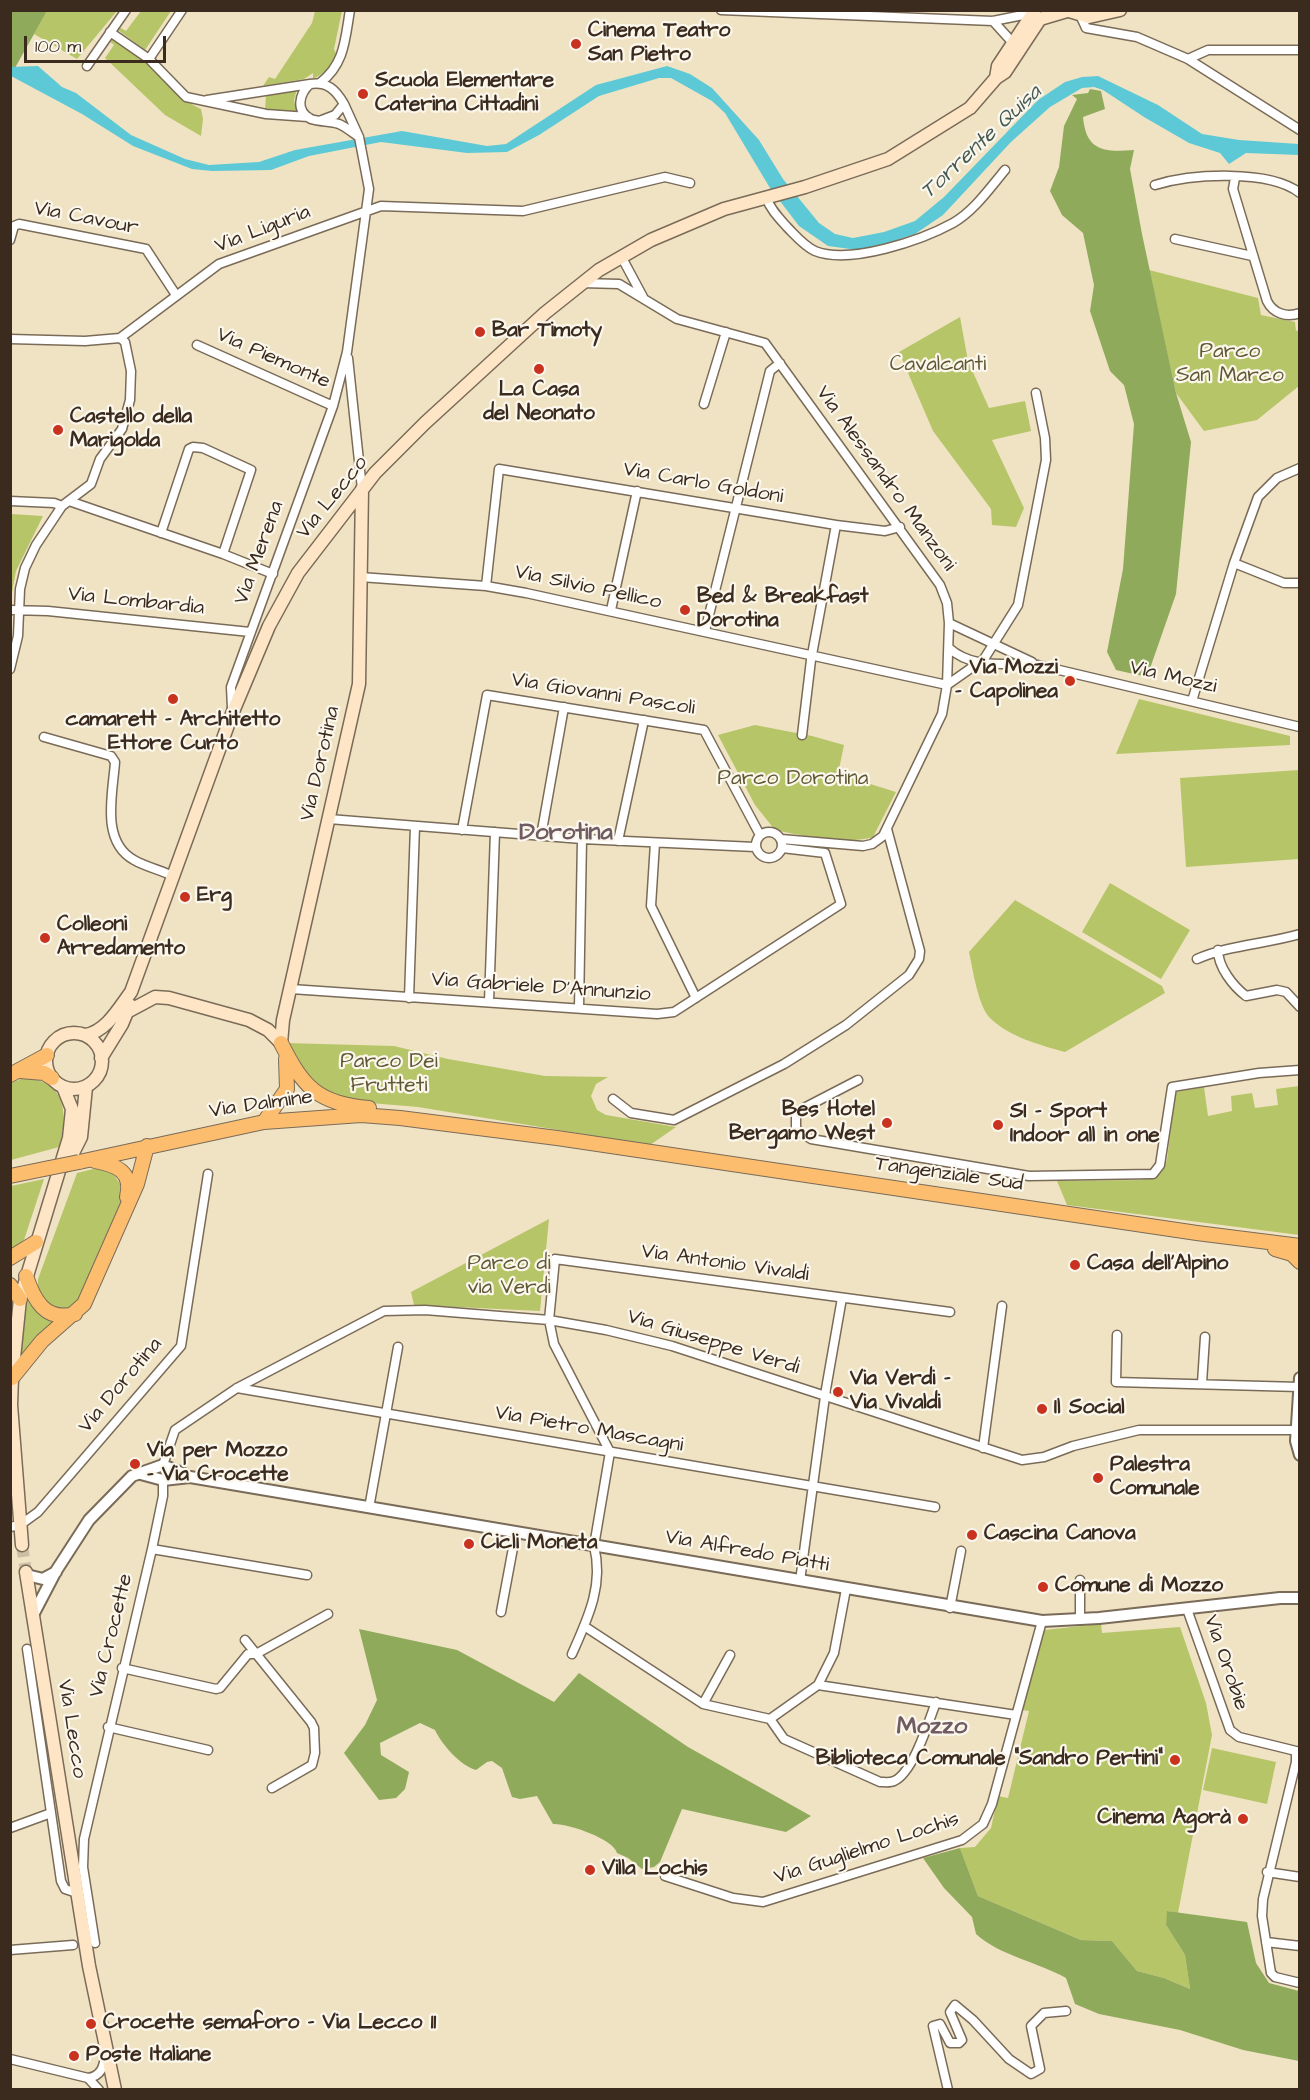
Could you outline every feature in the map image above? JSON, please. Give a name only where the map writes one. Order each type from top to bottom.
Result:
[{"type":"highway","points":[[264,1122],[287,1089],[288,1065],[281,1043]]},
{"type":"highway","points":[[281,1043],[296,1071],[310,1090],[343,1105],[428,1112],[512,1127],[557,1138]]},
{"type":"highway","points":[[15,1073],[47,1055]]},
{"type":"highway","points":[[15,1073],[44,1073],[52,1078]]},
{"type":"highway","name":"Via Dalmine","points":[[10,1176],[264,1122],[361,1115],[440,1122],[557,1138]]},
{"type":"highway","name":"Tangenziale Sud","points":[[557,1138],[1197,1233],[1299,1244]]},
{"type":"highway","points":[[12,1378],[42,1341],[84,1304],[137,1184],[147,1146]]},
{"type":"highway","points":[[83,1161],[114,1164],[124,1171],[129,1189],[123,1215]]},
{"type":"highway","points":[[1197,1233],[1286,1252],[1299,1262]]},
{"type":"highway","points":[[10,1258],[36,1242]]},
{"type":"highway","points":[[26,1276],[32,1294],[41,1308],[58,1317],[75,1314]]},
{"type":"highway","points":[[10,1285],[20,1299]]},
{"type":"main road","points":[[1067,11],[1081,16],[1120,10]]},
{"type":"main road","name":"Via Lecco","points":[[101,1058],[127,1012],[131,992],[232,714],[269,626],[298,573],[362,489],[434,415],[581,283],[621,256],[686,223],[723,209],[805,187],[888,159],[924,139],[970,108],[996,78],[1005,72],[1040,19],[1067,11]]},
{"type":"main road","points":[[996,78],[998,66],[1034,12]]},
{"type":"main road","name":"Via Dorotina","points":[[281,1043],[283,1020],[359,684],[362,489]]},
{"type":"main road","name":"Via Lecco","points":[[85,1035],[92,1034],[112,1019],[131,992]]},
{"type":"main road","points":[[127,1012],[155,997],[169,998],[249,1020],[268,1030],[281,1043]]},
{"type":"main road","points":[[22,1545],[15,1526],[11,1405],[20,1299],[69,1138],[72,1109],[63,1087],[52,1078],[47,1067],[47,1055],[54,1041],[61,1036],[77,1033],[85,1035],[94,1042],[101,1058],[99,1075],[86,1087],[81,1137],[52,1196]]},
{"type":"main road","points":[[63,1087],[86,1087]]},
{"type":"main road","name":"Via Lecco","points":[[26,1573],[89,1966],[115,2090]]},
{"type":"main road","name":"Via Lecco","points":[[89,1966],[110,2031],[123,2090]]},
{"type":"street","points":[[87,66],[126,10]]},
{"type":"street","points":[[150,59],[182,10]]},
{"type":"street","points":[[320,83],[336,69],[342,57],[350,10]]},
{"type":"street","points":[[721,10],[993,21],[1034,12]]},
{"type":"street","points":[[1081,16],[1086,28],[1137,38],[1188,59],[1298,128]]},
{"type":"street","points":[[993,21],[1012,43]]},
{"type":"street","points":[[110,32],[150,59],[186,97],[267,114],[322,120],[342,125],[359,138]]},
{"type":"street","points":[[1188,59],[1194,54],[1208,50],[1299,50]]},
{"type":"street","points":[[203,101],[320,83],[338,93],[344,104],[335,115],[322,120]]},
{"type":"street","points":[[308,117],[300,101],[304,90],[310,84]]},
{"type":"street","name":"Via Merena","points":[[232,714],[231,687],[333,406],[347,352],[369,189],[359,138],[344,104]]},
{"type":"street","points":[[766,197],[776,215],[808,247],[831,255],[852,256],[917,238],[955,222],[983,196],[1005,170]]},
{"type":"street","points":[[1155,185],[1197,176],[1235,178],[1249,176],[1280,183],[1299,193]]},
{"type":"street","name":"Via Liguria","points":[[120,338],[219,264],[381,206],[523,211],[665,177],[690,183]]},
{"type":"street","points":[[1235,178],[1233,189],[1252,256],[1271,309],[1282,314],[1299,313]]},
{"type":"street","name":"Via Cavour","points":[[10,240],[14,226],[19,225],[146,249],[176,295]]},
{"type":"street","points":[[1175,238],[1252,256]]},
{"type":"street","points":[[621,256],[643,297]]},
{"type":"street","name":"Via Alessandro Manzoni","points":[[581,283],[619,284],[677,320],[765,343],[940,585],[949,623],[947,685],[942,714],[887,829],[879,840],[863,846],[782,844]]},
{"type":"street","points":[[704,404],[726,332]]},
{"type":"street","points":[[10,339],[85,341],[120,338],[125,342],[131,371],[127,414],[115,441],[100,459],[91,484],[65,504],[36,545],[25,568],[14,610],[18,636],[10,669]]},
{"type":"street","name":"Via Piemonte","points":[[197,345],[333,406]]},
{"type":"street","name":"Via Merena","points":[[347,352],[362,489]]},
{"type":"street","points":[[705,631],[770,371],[780,363]]},
{"type":"street","points":[[333,406],[339,394],[344,392],[353,404]]},
{"type":"street","points":[[947,685],[978,664],[1018,605],[1046,460],[1045,438],[1036,393]]},
{"type":"street","points":[[161,533],[189,449],[203,448],[251,470],[223,554]]},
{"type":"street","points":[[1192,701],[1234,563],[1258,497],[1277,478],[1299,468]]},
{"type":"street","name":"Via Carlo Goldoni","points":[[486,586],[499,469],[837,525],[885,531],[900,527]]},
{"type":"street","points":[[611,610],[638,491]]},
{"type":"street","points":[[10,501],[65,504],[161,533],[273,573]]},
{"type":"street","points":[[802,735],[812,655],[837,525]]},
{"type":"street","points":[[1234,563],[1284,583],[1299,583]]},
{"type":"street","name":"Via Silvio Pellico","points":[[360,577],[486,586],[611,610],[947,685]]},
{"type":"street","name":"Via Lombardia","points":[[14,610],[48,611],[250,632]]},
{"type":"street","name":"Via Mozzi","points":[[949,623],[1038,665]]},
{"type":"street","points":[[949,648],[957,656],[978,664]]},
{"type":"street","name":"Via Mozzi","points":[[978,664],[1008,662],[1038,665],[1299,727]]},
{"type":"street","name":"Via Giovanni Pascoli","points":[[462,830],[487,695],[704,729],[760,835]]},
{"type":"street","points":[[542,836],[564,707]]},
{"type":"street","points":[[618,841],[644,720]]},
{"type":"street","points":[[44,737],[111,756],[115,762],[110,827],[117,840],[134,860],[173,876]]},
{"type":"street","points":[[329,819],[582,839],[755,847]]},
{"type":"street","points":[[410,998],[415,826]]},
{"type":"street","points":[[613,1099],[631,1113],[674,1120],[784,1064],[846,1024],[909,975],[920,959],[920,951],[887,829]]},
{"type":"street","points":[[771,831],[782,844],[776,856],[770,858],[758,854],[755,847],[760,835],[771,831]]},
{"type":"street","points":[[489,1002],[495,832]]},
{"type":"street","points":[[579,1008],[582,839]]},
{"type":"street","points":[[655,843],[651,906],[696,998]]},
{"type":"street","name":"Via Gabriele D'Annunzio","points":[[291,989],[666,1014],[675,1012],[841,904],[825,853],[782,844]]},
{"type":"street","points":[[1197,959],[1218,950],[1273,942],[1299,934]]},
{"type":"street","points":[[1218,950],[1218,958],[1226,974],[1246,996],[1277,990],[1286,992],[1299,1007]]},
{"type":"street","points":[[858,1080],[802,1109],[796,1116],[796,1129],[811,1139],[1029,1176],[1153,1174],[1160,1165],[1172,1087],[1259,1072],[1299,1070]]},
{"type":"street","name":"Via Dorotina","points":[[15,1526],[38,1512],[181,1346],[208,1174]]},
{"type":"street","name":"Via Antonio Vivaldi","points":[[549,1320],[555,1259],[950,1312]]},
{"type":"street","points":[[800,1581],[825,1395],[842,1298]]},
{"type":"street","points":[[983,1448],[1002,1306]]},
{"type":"street","name":"Via Giuseppe Verdi","points":[[164,1472],[171,1435],[179,1426],[237,1388],[384,1311],[425,1310],[549,1320],[606,1330],[672,1346],[983,1448],[1029,1460],[1073,1446],[1106,1440],[1139,1430],[1296,1430]]},
{"type":"street","points":[[549,1320],[554,1344],[610,1452],[594,1546],[597,1556],[597,1592],[572,1654]]},
{"type":"street","points":[[1117,1335],[1116,1382],[1299,1383],[1296,1430],[1299,1455]]},
{"type":"street","points":[[1202,1383],[1205,1337]]},
{"type":"street","points":[[369,1508],[398,1347]]},
{"type":"street","name":"Via Pietro Mascagni","points":[[237,1388],[935,1507]]},
{"type":"street","name":"Via Alfredo Piatti","points":[[56,1572],[89,1520],[121,1486],[137,1473],[164,1472],[950,1608],[1041,1621],[1080,1620],[1280,1598],[1299,1598]]},
{"type":"street","name":"Via Crocette","points":[[95,1943],[83,1866],[84,1839],[108,1727],[152,1549],[163,1496],[164,1472]]},
{"type":"street","points":[[501,1612],[516,1532]]},
{"type":"street","points":[[152,1549],[308,1575]]},
{"type":"street","points":[[950,1608],[961,1551]]},
{"type":"street","points":[[26,1573],[43,1579],[56,1572]]},
{"type":"street","points":[[33,1615],[56,1572]]},
{"type":"street","points":[[1080,1580],[1080,1620]]},
{"type":"street","points":[[770,1719],[818,1685],[834,1653],[846,1589]]},
{"type":"street","name":"Via Orobie","points":[[1187,1609],[1230,1730],[1239,1737],[1298,1752]]},
{"type":"street","points":[[122,1668],[220,1688],[248,1654],[256,1654],[328,1614]]},
{"type":"street","name":"Via Guglielmo Lochis","points":[[664,1876],[732,1899],[763,1902],[962,1840],[974,1834],[983,1824],[992,1804],[1041,1621]]},
{"type":"street","points":[[584,1626],[704,1704],[770,1719],[784,1739],[880,1782],[894,1781],[904,1773],[920,1743],[936,1702]]},
{"type":"street","points":[[245,1640],[314,1728],[315,1753],[312,1765],[272,1788]]},
{"type":"street","name":"Via Lecco","points":[[27,1649],[62,1885],[68,1891],[77,1893]]},
{"type":"street","points":[[704,1704],[730,1655]]},
{"type":"street","points":[[818,1685],[1016,1714]]},
{"type":"street","points":[[108,1727],[208,1750]]},
{"type":"street","points":[[1298,1752],[1267,1872],[1262,1916],[1270,1972],[1275,1977],[1299,1983]]},
{"type":"street","points":[[10,1827],[51,1813]]},
{"type":"street","points":[[1267,1872],[1299,1877]]},
{"type":"street","points":[[1266,1942],[1299,1946]]},
{"type":"street","points":[[10,1950],[73,1945]]},
{"type":"street","points":[[948,2090],[933,2026],[940,2024],[950,2043],[959,2043],[962,2040],[960,2031],[950,2012],[955,2005],[974,2020],[1009,2059],[1031,2074],[1040,2069],[1031,2026],[1044,2013],[1066,2011]]},
{"type":"street","points":[[10,2059],[88,2078],[95,2077],[101,2071],[106,2051]]},
{"type":"street","points":[[88,2078],[99,2090]]},
{"type":"green space","points":[[48,10],[117,11],[77,59],[34,34]]},
{"type":"green space","points":[[11,11],[47,11],[11,75]]},
{"type":"green space","points":[[141,11],[171,11],[145,50],[118,30],[119,27],[126,31]]},
{"type":"green space","points":[[315,11],[342,11],[334,49],[338,58],[332,68],[313,79],[313,73],[304,79],[263,86],[269,77],[275,79],[312,23]]},
{"type":"green space","points":[[114,39],[144,59],[169,81],[183,100],[201,109],[203,119],[201,136],[165,115],[105,58],[114,45],[109,41]]},
{"type":"green space","points":[[297,89],[294,100],[297,113],[265,110],[266,95]]},
{"type":"green space","points":[[1090,89],[1101,91],[1105,109],[1083,117],[1088,137],[1093,143],[1106,150],[1134,150],[1130,169],[1142,234],[1176,393],[1191,442],[1176,594],[1147,677],[1116,670],[1107,652],[1123,569],[1134,424],[1124,385],[1110,371],[1090,311],[1094,285],[1083,233],[1062,215],[1050,191],[1059,167],[1064,126],[1077,99],[1072,95],[1088,93]]},
{"type":"green space","name":"Parco San Marco","points":[[1149,270],[1258,298],[1261,315],[1295,322],[1296,331],[1299,330],[1299,386],[1257,420],[1204,431],[1176,393]]},
{"type":"green space","name":"Cavalcanti","points":[[960,317],[968,361],[989,408],[1025,401],[1031,431],[992,440],[1024,508],[1016,527],[992,525],[991,509],[933,431],[899,352]]},
{"type":"green space","points":[[11,514],[43,516],[16,571],[11,598]]},
{"type":"green space","points":[[1139,699],[1290,736],[1290,745],[1116,754]]},
{"type":"green space","name":"Parco Dorotina","points":[[755,725],[844,745],[838,774],[896,792],[873,837],[837,840],[775,830],[755,805],[718,735]]},
{"type":"green space","points":[[1299,770],[1299,859],[1186,867],[1180,778]]},
{"type":"green space","points":[[1110,883],[1190,930],[1161,979],[1082,932]]},
{"type":"green space","points":[[1015,900],[1162,986],[1165,993],[1065,1052],[1026,1040],[1007,1031],[986,1013],[977,988],[969,952]]},
{"type":"green space","name":"Parco Dei Frutteti","points":[[285,1043],[394,1046],[448,1059],[545,1076],[608,1077],[596,1084],[591,1096],[597,1110],[606,1115],[676,1127],[650,1145],[418,1107],[346,1101],[325,1091],[307,1077]]},
{"type":"green space","points":[[30,1076],[30,1079],[42,1082],[58,1094],[64,1114],[62,1136],[59,1147],[11,1160],[11,1083]]},
{"type":"green space","points":[[1299,1086],[1299,1235],[1067,1205],[1057,1181],[1141,1180],[1161,1173],[1167,1160],[1177,1092],[1204,1087],[1208,1116],[1232,1111],[1231,1096],[1252,1093],[1255,1108],[1278,1105],[1276,1089]]},
{"type":"green space","points":[[97,1168],[113,1173],[120,1184],[121,1202],[79,1301],[66,1309],[54,1306],[45,1301],[39,1292],[38,1279],[77,1173]]},
{"type":"green space","points":[[44,1179],[24,1240],[11,1251],[11,1186]]},
{"type":"green space","name":"Parco di via Verdi","points":[[549,1219],[540,1311],[414,1305],[411,1292]]},
{"type":"green space","points":[[25,1286],[37,1309],[46,1316],[59,1321],[15,1369]]},
{"type":"green space","points":[[1101,1624],[1102,1633],[1180,1627],[1206,1703],[1212,1735],[1178,1913],[1168,1911],[1166,1925],[1185,1955],[1190,1989],[1164,1978],[1137,1971],[1112,1941],[1081,1940],[978,1896],[960,1848],[975,1847],[991,1828],[998,1796],[1008,1798],[1029,1711],[1022,1710],[1044,1630]]},
{"type":"green space","points":[[359,1629],[457,1650],[554,1702],[579,1673],[688,1747],[811,1816],[786,1832],[682,1809],[660,1862],[654,1867],[642,1869],[617,1853],[608,1842],[599,1837],[579,1829],[553,1824],[537,1796],[520,1799],[512,1797],[502,1768],[492,1761],[476,1770],[470,1768],[452,1754],[435,1730],[420,1723],[380,1743],[381,1755],[409,1772],[405,1789],[396,1798],[379,1800],[344,1753],[365,1725],[377,1700]]},
{"type":"green space","points":[[1212,1748],[1276,1762],[1267,1804],[1203,1790]]},
{"type":"green space","points":[[960,1848],[978,1896],[1081,1940],[1112,1941],[1137,1971],[1164,1978],[1190,1989],[1185,1955],[1166,1925],[1167,1911],[1247,1922],[1256,1963],[1269,1983],[1299,1991],[1299,2061],[1243,2050],[1180,2030],[1099,2014],[1075,2004],[1066,1978],[996,1948],[976,1934],[972,1917],[944,1888],[923,1858]]},
{"type":"water","points":[[38,66],[62,87],[76,93],[131,135],[185,159],[209,165],[259,162],[295,150],[402,131],[487,146],[506,144],[596,85],[667,66],[690,74],[712,88],[759,140],[783,179],[819,223],[835,234],[853,238],[884,232],[915,221],[944,197],[1038,100],[1065,82],[1082,77],[1098,76],[1158,105],[1202,134],[1239,140],[1299,144],[1299,155],[1246,153],[1229,164],[1220,153],[1189,143],[1103,90],[1094,87],[1082,88],[1050,107],[1011,142],[943,215],[915,234],[865,251],[828,246],[799,226],[770,188],[725,113],[712,101],[671,78],[659,78],[599,96],[539,135],[507,152],[467,153],[381,142],[309,156],[271,170],[212,171],[192,169],[133,146],[82,114],[11,76],[10,67]]},
{"type":"tunnel","points":[[22,1545],[26,1572]]},
{"type":"place","name":"Cinema Teatro San Pietro","points":[[576,44]]},
{"type":"place","name":"Scuola Elementare Caterina Cittadini","points":[[363,94]]},
{"type":"place","name":"Bar Timoty","points":[[480,332]]},
{"type":"place","name":"La Casa del Neonato","points":[[539,369]]},
{"type":"place","name":"Castello della Marigolda","points":[[58,430]]},
{"type":"place","name":"Bed & Breakfast Dorotina","points":[[685,610]]},
{"type":"place","name":"Via Mozzi - Capolinea","points":[[1070,681]]},
{"type":"place","name":"camarett - Architetto Ettore Curto","points":[[173,699]]},
{"type":"place","name":"Erg","points":[[185,897]]},
{"type":"place","name":"Colleoni Arredamento","points":[[45,938]]},
{"type":"place","name":"Bes Hotel Bergamo West","points":[[887,1123]]},
{"type":"place","name":"SI - Sport Indoor all in one","points":[[998,1125]]},
{"type":"place","name":"Casa dell'Alpino","points":[[1075,1265]]},
{"type":"place","name":"Via Verdi - Via Vivaldi","points":[[838,1392]]},
{"type":"place","name":"Il Social","points":[[1042,1409]]},
{"type":"place","name":"Via per Mozzo - Via Crocette","points":[[135,1464]]},
{"type":"place","name":"Palestra Comunale","points":[[1098,1478]]},
{"type":"place","name":"Cascina Canova","points":[[972,1535]]},
{"type":"place","name":"Cicli Moneta","points":[[469,1544]]},
{"type":"place","name":"Comune di Mozzo","points":[[1043,1587]]},
{"type":"place","name":"Biblioteca Comunale \"Sandro Pertini\"","points":[[1175,1760]]},
{"type":"place","name":"Cinema Agorà","points":[[1243,1819]]},
{"type":"place","name":"Villa Lochis","points":[[590,1870]]},
{"type":"place","name":"Crocette semaforo - Via Lecco 11","points":[[91,2024]]},
{"type":"place","name":"Poste Italiane","points":[[74,2056]]},
{"type":"district","name":"Dorotina","points":[[566,834]]},
{"type":"district","name":"Mozzo","points":[[932,1728]]},
{"type":"water label","name":"Torrente Quisa","points":[[982,143]]}]
